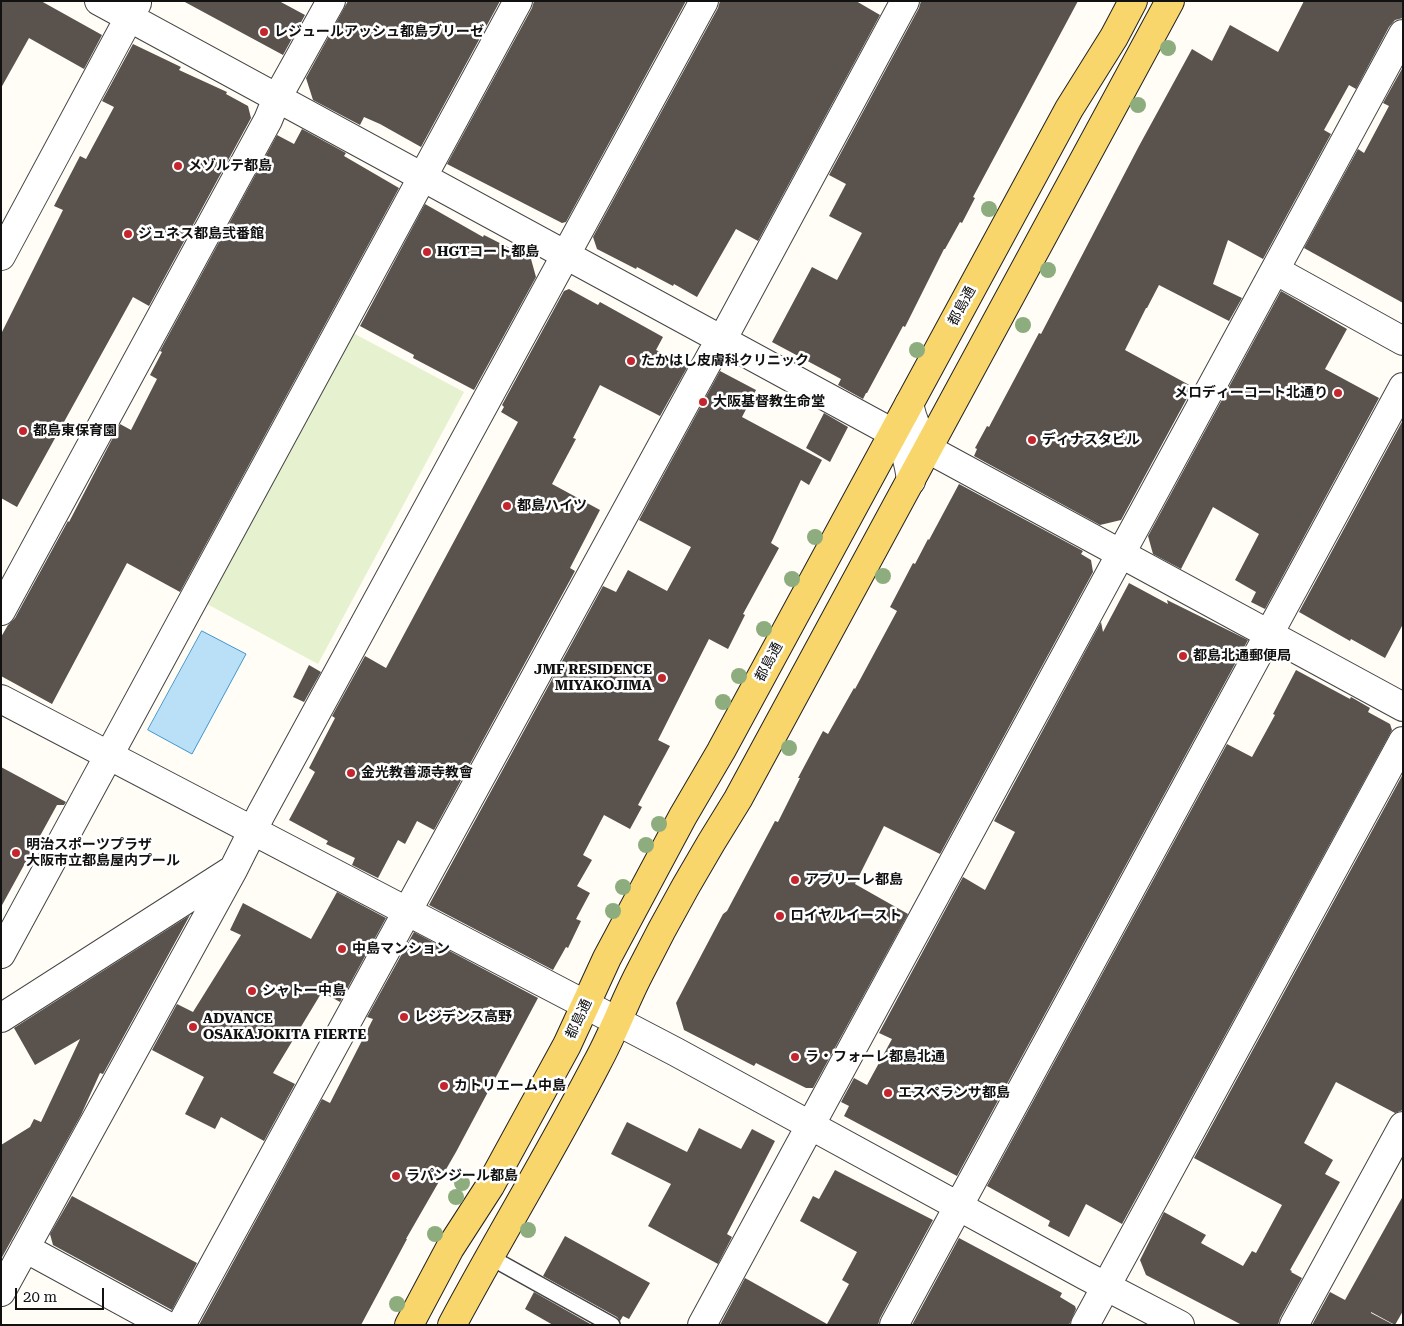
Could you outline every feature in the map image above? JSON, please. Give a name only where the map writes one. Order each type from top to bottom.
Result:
[{"type":"main road","name":"都島通","points":[[409,1325],[450,1248],[490,1186],[567,1045],[607,958],[683,816],[721,751],[1069,109],[1134,1]]},
{"type":"main road","points":[[452,1325],[598,1062],[638,975],[699,862],[743,791],[1170,1]]},
{"type":"street","points":[[99,1],[134,10],[277,98],[894,433],[906,453],[910,466],[911,481]]},
{"type":"street","points":[[1,611],[268,120],[277,98],[330,1]]},
{"type":"street","points":[[1,954],[518,1]]},
{"type":"street","points":[[1,1292],[233,870],[704,1]]},
{"type":"street","points":[[181,1325],[712,354],[722,340],[905,1]]},
{"type":"street","points":[[1,256],[134,10]]},
{"type":"street","points":[[702,1325],[1403,34]]},
{"type":"street","points":[[1275,270],[1403,340]]},
{"type":"street","points":[[894,1325],[1403,387]]},
{"type":"street","points":[[909,404],[916,429],[928,449],[1403,707]]},
{"type":"street","points":[[1,699],[617,1021],[1106,1287],[1180,1325]]},
{"type":"street","points":[[1085,1325],[1403,741]]},
{"type":"street","points":[[1,1018],[233,870]]},
{"type":"street","points":[[1294,1325],[1399,1142]]},
{"type":"street","points":[[25,1248],[166,1325]]},
{"type":"lane","points":[[490,1257],[612,1325]]},
{"type":"green space","points":[[353,333],[464,392],[318,664],[207,604]]},
{"type":"water","points":[[202,631],[246,654],[192,754],[148,730]]},
{"type":"building","points":[[1,1],[41,1],[102,35],[84,69],[29,38],[1,88]]},
{"type":"building","name":"レジュールアッシュ都島ブリーゼ","points":[[183,1],[279,1],[305,15],[283,55]]},
{"type":"building","points":[[348,1],[500,1],[421,147],[364,117],[360,125],[313,100],[306,78]]},
{"type":"building","points":[[534,1],[686,1],[566,222],[562,223],[447,164],[532,8]]},
{"type":"building","points":[[720,1],[856,1],[880,15],[758,241],[736,229],[697,297],[674,284],[673,286],[597,249],[593,237],[718,8]]},
{"type":"building","points":[[921,1],[1078,1],[973,197],[975,198],[962,223],[960,222],[944,249],[905,327],[903,326],[863,399],[838,385],[841,379],[772,342],[812,267],[837,280],[862,233],[829,216],[846,184],[829,175],[919,8]]},
{"type":"building","points":[[1304,1],[1403,1],[1403,18],[1395,20],[1389,27],[1356,89],[1349,85],[1324,130],[1331,134],[1263,259],[1228,240],[1213,284],[1242,298],[1229,321],[1159,285],[1125,350],[1193,387],[1121,520],[1100,525],[974,456],[977,449],[975,448],[987,426],[989,427],[1039,333],[1041,334],[1192,49],[1212,61],[1230,25],[1278,52]]},
{"type":"building","points":[[133,44],[181,67],[179,70],[227,92],[226,94],[248,106],[251,118],[149,306],[133,297],[17,507],[1,498],[1,334],[63,210],[54,206],[80,156],[86,159],[114,107],[102,101]]},
{"type":"building","points":[[1403,67],[1403,303],[1304,248],[1358,149],[1364,153],[1389,106],[1383,103]]},
{"type":"building","points":[[302,129],[346,153],[344,156],[399,188],[180,592],[127,563],[52,704],[1,676],[1,637],[15,618],[69,522],[120,424],[131,430],[157,379],[150,375],[162,352],[160,351],[277,135],[294,144]]},
{"type":"building","points":[[425,204],[483,237],[484,235],[531,259],[536,277],[474,390],[413,358],[414,355],[360,326]]},
{"type":"building","points":[[569,289],[598,305],[600,302],[663,337],[656,350],[688,366],[660,416],[600,385],[573,438],[576,439],[552,484],[600,510],[570,568],[575,571],[434,830],[417,821],[405,844],[398,840],[378,878],[352,865],[355,858],[326,844],[328,841],[289,820],[315,772],[309,768],[335,718],[332,716],[365,656],[386,668],[518,422],[501,412],[504,407],[502,405],[564,291]]},
{"type":"building","points":[[1281,291],[1347,329],[1325,369],[1379,398],[1265,609],[1251,602],[1256,592],[1235,580],[1259,534],[1213,507],[1181,569],[1153,554],[1148,536]]},
{"type":"building","points":[[720,371],[756,390],[742,417],[822,460],[809,485],[801,480],[771,543],[779,548],[743,614],[745,615],[728,649],[709,639],[658,740],[670,746],[638,805],[642,807],[630,829],[604,815],[583,855],[592,860],[577,886],[590,893],[576,919],[581,921],[568,948],[566,947],[553,970],[429,905],[603,586],[616,592],[628,570],[667,591],[691,547],[639,520]]},
{"type":"building","points":[[824,413],[848,427],[830,462],[806,448]]},
{"type":"building","points":[[1403,420],[1403,624],[1385,658],[1351,639],[1350,641],[1299,612]]},
{"type":"building","points":[[959,484],[1083,551],[1081,554],[1091,560],[1093,572],[940,854],[884,826],[855,884],[908,914],[813,1088],[806,1088],[756,1063],[754,1066],[684,1030],[676,1003],[775,821],[778,822],[800,778],[798,778],[823,731],[828,734],[855,689],[897,611],[890,607]]},
{"type":"building","points":[[1129,583],[1168,604],[1167,600],[1248,640],[957,1176],[844,1116],[849,1106],[841,1102],[854,1078],[867,1085],[892,1039],[879,1033],[963,877],[985,890],[1015,832],[994,821],[1101,622],[1103,632]]},
{"type":"building","points":[[309,665],[321,672],[304,702],[293,697]]},
{"type":"building","points":[[1296,670],[1370,708],[1368,712],[1390,724],[1392,730],[1122,1224],[1086,1204],[1069,1237],[1048,1226],[1050,1221],[987,1186],[1227,744],[1252,757],[1275,715],[1273,714]]},
{"type":"building","name":"明治スポーツプラザ 大阪市立都島屋内プール","points":[[1,767],[66,802],[64,805],[57,805],[1,907]]},
{"type":"building","points":[[1403,774],[1403,1110],[1395,1113],[1336,1082],[1304,1143],[1333,1160],[1325,1174],[1340,1182],[1290,1270],[1302,1278],[1278,1325],[1242,1325],[1146,1275],[1140,1260],[1164,1212],[1206,1235],[1201,1243],[1243,1266],[1252,1251],[1256,1253],[1282,1205],[1194,1158]]},
{"type":"building","points":[[337,892],[386,918],[340,1002],[322,992],[273,1073],[295,1084],[264,1141],[221,1117],[215,1129],[185,1114],[204,1077],[152,1050],[177,1004],[193,1012],[241,935],[230,930],[243,903],[311,939]]},
{"type":"building","points":[[190,915],[103,1074],[100,1073],[81,1115],[1,1259],[1,1145],[30,1127],[34,1119],[41,1122],[80,1039],[35,1065],[14,1028]]},
{"type":"building","points":[[414,932],[538,998],[456,1152],[406,1239],[361,1325],[199,1325],[322,1099],[330,1103],[373,1019],[367,1017]]},
{"type":"building","points":[[627,1122],[687,1152],[699,1128],[741,1149],[752,1129],[775,1141],[727,1234],[732,1237],[718,1264],[648,1226],[671,1184],[611,1154]]},
{"type":"building","points":[[835,1170],[933,1220],[878,1325],[720,1325],[745,1278],[827,1324],[849,1284],[842,1280],[857,1252],[800,1221],[813,1196],[819,1199]]},
{"type":"building","points":[[72,1196],[197,1263],[172,1310],[53,1245],[50,1234]]},
{"type":"building","points":[[1403,1196],[1403,1311],[1395,1325],[1371,1312],[1394,1325],[1312,1325],[1330,1292],[1345,1300]]},
{"type":"building","points":[[565,1236],[650,1283],[629,1319],[623,1316],[620,1321],[617,1317],[543,1276]]},
{"type":"building","points":[[959,1238],[1062,1293],[1060,1297],[1075,1306],[1076,1309],[1069,1325],[912,1325]]},
{"type":"building","points":[[534,1292],[592,1325],[553,1325],[525,1309]]},
{"type":"place","name":"レジュールアッシュ都島ブリーゼ","points":[[264,32]]},
{"type":"place","name":"メゾルテ都島","points":[[178,166]]},
{"type":"place","name":"ジュネス都島弐番館","points":[[128,234]]},
{"type":"place","name":"HGTコート都島","points":[[427,252]]},
{"type":"place","name":"たかはし皮膚科クリニック","points":[[631,361]]},
{"type":"place","name":"メロディーコート北通り","points":[[1338,393]]},
{"type":"place","name":"大阪基督教生命堂","points":[[703,402]]},
{"type":"place","name":"都島東保育園","points":[[23,431]]},
{"type":"place","name":"ディナスタビル","points":[[1032,440]]},
{"type":"place","name":"都島ハイツ","points":[[507,506]]},
{"type":"place","name":"都島北通郵便局","points":[[1183,656]]},
{"type":"place","name":"JMF RESIDENCE MIYAKOJIMA","points":[[662,678]]},
{"type":"place","name":"金光教善源寺教會","points":[[351,773]]},
{"type":"place","name":"明治スポーツプラザ 大阪市立都島屋内プール","points":[[16,853]]},
{"type":"place","name":"アプリーレ都島","points":[[795,880]]},
{"type":"place","name":"ロイヤルイースト","points":[[780,916]]},
{"type":"place","name":"中島マンション","points":[[342,949]]},
{"type":"place","name":"シャトー中島","points":[[252,991]]},
{"type":"place","name":"レジデンス高野","points":[[404,1017]]},
{"type":"place","name":"ADVANCE OSAKAJOKITA FIERTE","points":[[193,1027]]},
{"type":"place","name":"ラ・フォーレ都島北通","points":[[795,1057]]},
{"type":"place","name":"カトリエーム中島","points":[[444,1086]]},
{"type":"place","name":"エスペランサ都島","points":[[888,1093]]},
{"type":"place","name":"ラパンジール都島","points":[[396,1176]]}]
